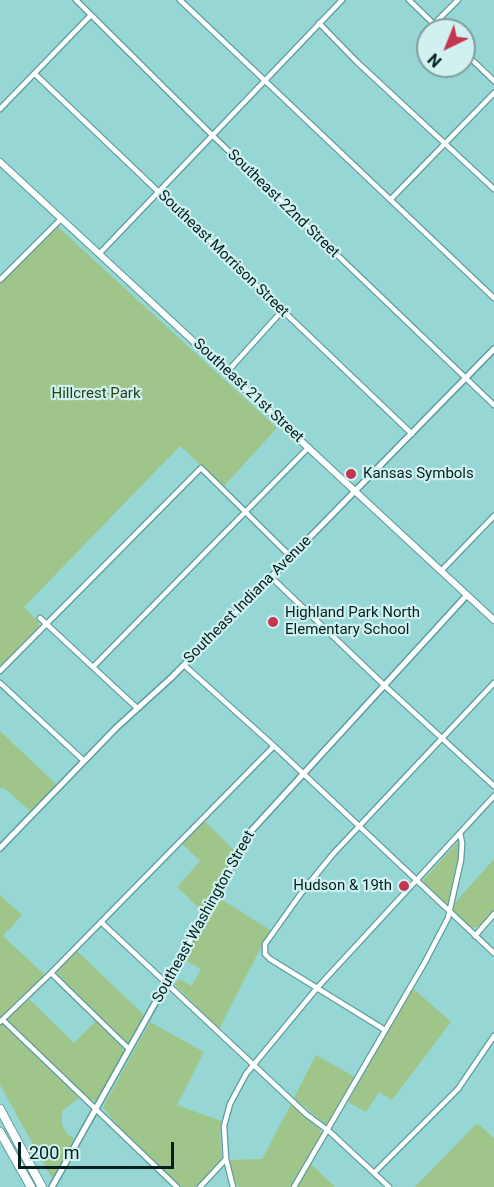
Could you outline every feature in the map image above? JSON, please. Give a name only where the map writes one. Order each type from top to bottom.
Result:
[{"type":"highway","points":[[0,1109],[37,1186]]},
{"type":"highway","points":[[0,1132],[12,1154],[24,1187]]},
{"type":"highway","points":[[12,1154],[37,1186]]},
{"type":"main road","name":"Southeast 21st Street","points":[[0,162],[494,620]]},
{"type":"street","name":"Southeast 22nd Street","points":[[76,0],[213,136],[494,405]]},
{"type":"street","points":[[180,0],[494,298]]},
{"type":"street","points":[[99,254],[342,0]]},
{"type":"street","points":[[409,0],[428,18]]},
{"type":"street","points":[[440,18],[458,0]]},
{"type":"street","points":[[0,109],[92,15]]},
{"type":"street","points":[[319,23],[357,62],[494,189]]},
{"type":"street","points":[[476,64],[494,81]]},
{"type":"street","name":"Southeast Morrison Street","points":[[35,74],[412,434]]},
{"type":"street","points":[[391,199],[494,93]]},
{"type":"street","points":[[0,280],[61,219]]},
{"type":"street","points":[[227,372],[282,311]]},
{"type":"street","name":"Southeast Indiana Avenue","points":[[0,848],[137,708],[184,665],[291,557],[494,349]]},
{"type":"street","points":[[93,667],[309,447]]},
{"type":"street","points":[[0,671],[201,468],[291,557]]},
{"type":"street","points":[[441,571],[494,516]]},
{"type":"street","points":[[271,577],[494,786]]},
{"type":"street","name":"Southeast Washington Street","points":[[52,1187],[252,830],[467,595]]},
{"type":"street","points":[[40,618],[137,708]]},
{"type":"street","points":[[184,665],[274,746],[494,953]]},
{"type":"street","points":[[0,683],[84,761]]},
{"type":"street","points":[[385,1030],[270,959],[264,951],[265,944],[327,861],[494,683]]},
{"type":"street","points":[[177,1187],[1,1021],[274,746]]},
{"type":"street","points":[[233,1187],[226,1159],[224,1137],[230,1104],[239,1083],[317,988],[494,796]]},
{"type":"street","points":[[294,1187],[425,962],[448,918],[461,860],[460,833]]},
{"type":"street","points":[[475,936],[494,915]]},
{"type":"street","points":[[101,922],[306,1114],[327,1130],[389,1187]]},
{"type":"street","points":[[51,973],[129,1049]]},
{"type":"street","points":[[374,1173],[458,1089],[494,1036]]},
{"type":"street","points":[[200,1187],[226,1159]]},
{"type":"green space","name":"Hillcrest Park","points":[[57,226],[277,428],[224,486],[180,446],[24,607],[39,622],[39,627],[0,666],[0,284]]},
{"type":"green space","points":[[0,731],[57,785],[31,812],[3,787],[0,789]]},
{"type":"green space","points":[[205,821],[236,852],[202,911],[177,887],[200,861],[182,844]]},
{"type":"green space","points":[[458,842],[461,844],[458,863],[449,902],[445,904],[423,880]]},
{"type":"green space","points":[[494,859],[494,910],[480,926],[473,928],[454,913],[453,905]]},
{"type":"green space","points":[[0,895],[22,915],[3,936],[46,976],[0,1018]]},
{"type":"green space","points":[[218,897],[270,930],[219,1029],[174,984],[180,979],[192,986],[201,969],[184,960]]},
{"type":"green space","points":[[77,951],[144,1015],[130,1042],[123,1041],[57,974],[57,970]]},
{"type":"green space","points":[[411,990],[415,990],[451,1022],[392,1100],[379,1092],[366,1112],[348,1102]]},
{"type":"green space","points":[[29,999],[74,1043],[96,1021],[123,1048],[97,1101],[90,1100],[9,1022],[10,1016]]},
{"type":"green space","points":[[0,1021],[79,1098],[62,1111],[62,1125],[67,1134],[74,1138],[53,1180],[0,1085]]},
{"type":"green space","points":[[150,1022],[204,1052],[177,1105],[221,1121],[222,1160],[196,1187],[181,1187],[123,1132],[103,1107]]},
{"type":"green space","points":[[316,1055],[355,1077],[328,1124],[325,1124],[294,1098]]},
{"type":"green space","points":[[291,1104],[320,1129],[322,1138],[291,1187],[238,1187],[232,1174],[230,1160],[262,1159]]},
{"type":"green space","points":[[477,1123],[494,1138],[494,1187],[415,1187]]},
{"type":"green space","points":[[311,1164],[335,1187],[297,1187]]},
{"type":"place","name":"Kansas Symbols","points":[[351,474]]},
{"type":"place","name":"Highland Park North Elementary School","points":[[273,622]]},
{"type":"place","name":"Hudson & 19th","points":[[404,886]]}]
